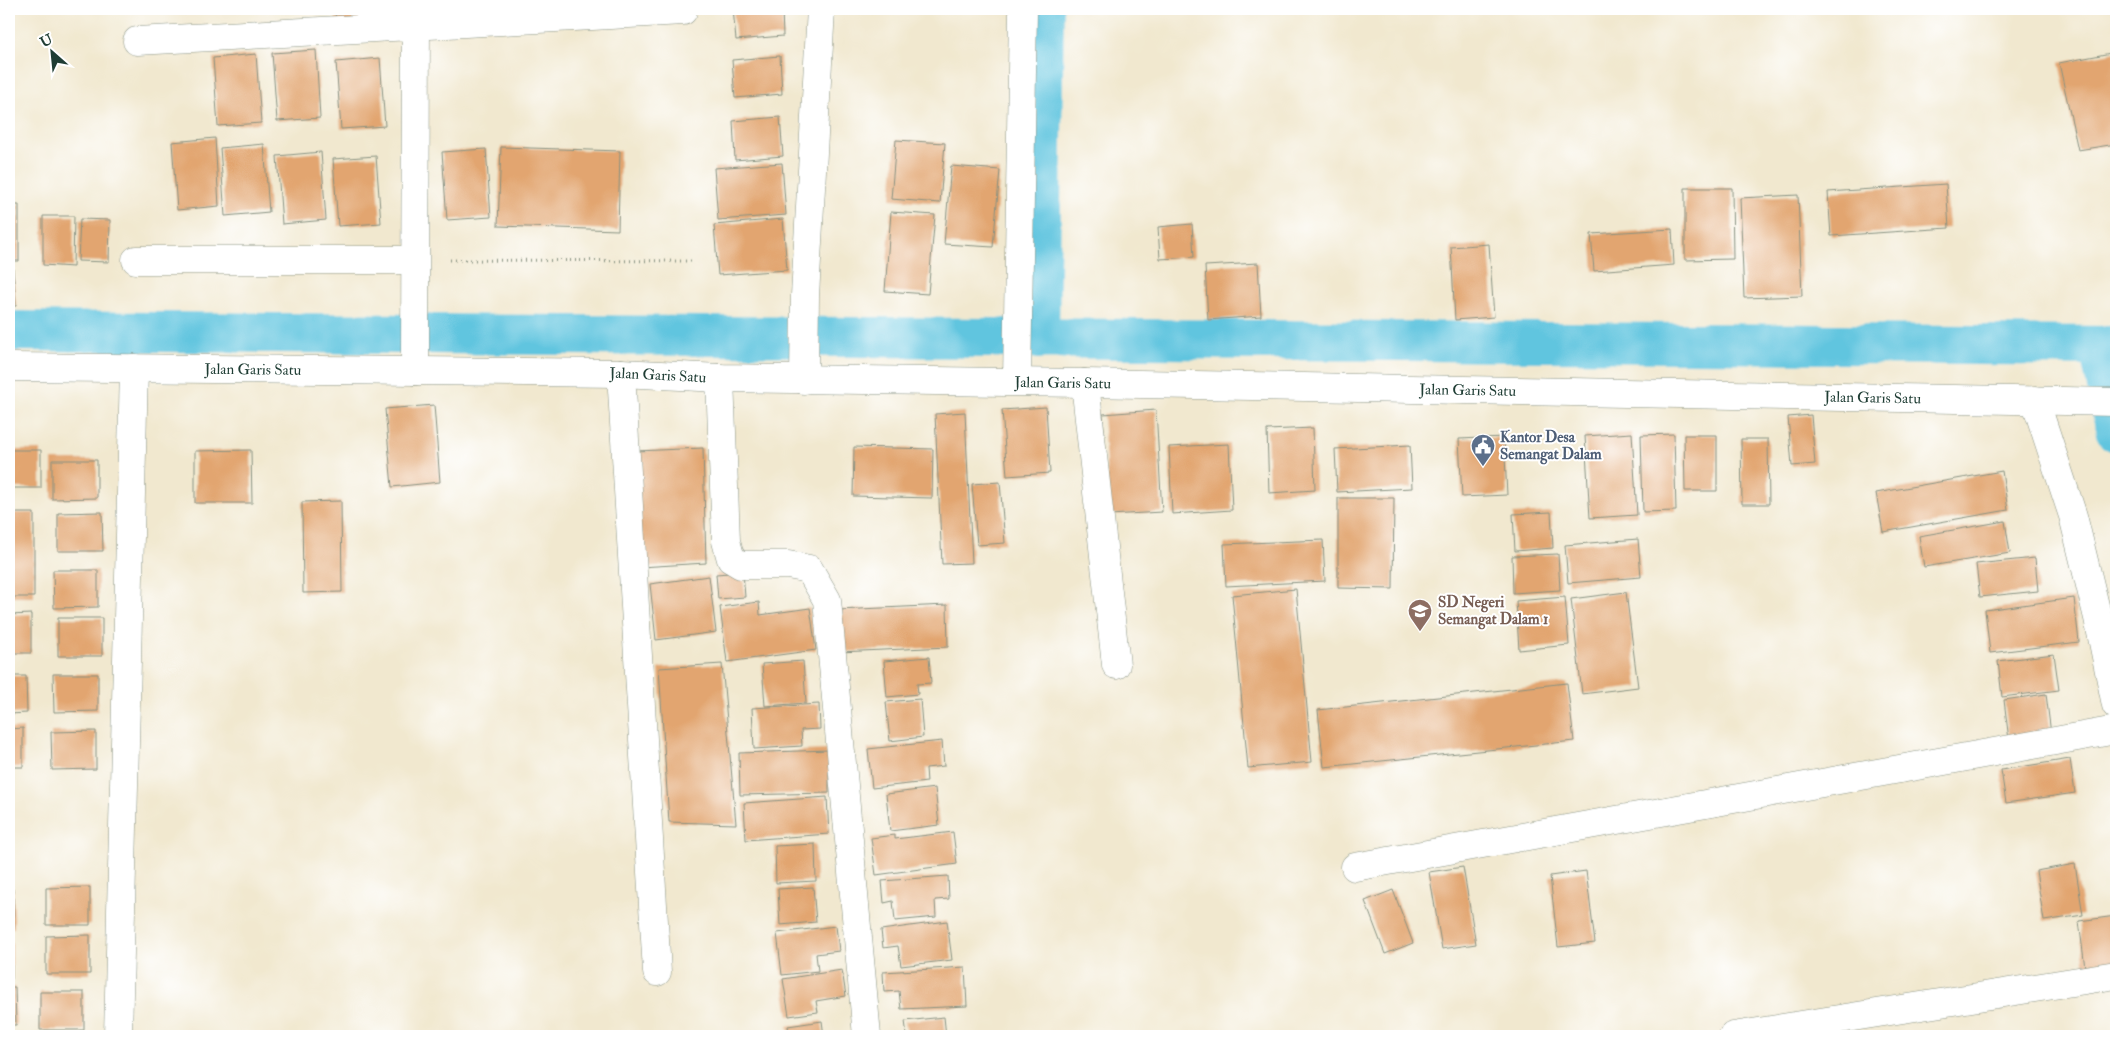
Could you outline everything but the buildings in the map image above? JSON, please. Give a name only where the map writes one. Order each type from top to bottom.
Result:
[{"type":"street","points":[[804,366],[805,296],[821,9]]},
{"type":"street","points":[[1018,371],[1023,9]]},
{"type":"street","points":[[136,41],[416,17],[683,11]]},
{"type":"street","points":[[415,360],[416,17]]},
{"type":"street","points":[[136,260],[414,260]]},
{"type":"street","name":"Jalan Garis Satu","points":[[9,367],[134,368],[415,360],[720,378],[804,366],[1018,371],[1085,382],[2116,402]]},
{"type":"street","points":[[118,1036],[134,368]]},
{"type":"street","points":[[621,373],[657,972]]},
{"type":"street","points":[[720,378],[726,541],[731,559],[741,565],[788,565],[809,569],[828,600],[867,1036]]},
{"type":"street","points":[[1085,382],[1116,665]]},
{"type":"street","points":[[2045,401],[2098,618],[2116,705]]},
{"type":"street","points":[[1354,866],[2116,730]]},
{"type":"street","points":[[1733,1036],[2116,975]]},
{"type":"path","points":[[414,260],[695,260]]},
{"type":"waterway","points":[[1039,339],[1044,9]]},
{"type":"waterway","points":[[9,331],[2116,346]]},
{"type":"waterway","points":[[2099,346],[2116,432]]},
{"type":"place","name":"Kantor Desa Semangat Dalam","points":[[1483,467]]},
{"type":"place","name":"SD Negeri Semangat Dalam 1","points":[[1420,632]]}]
